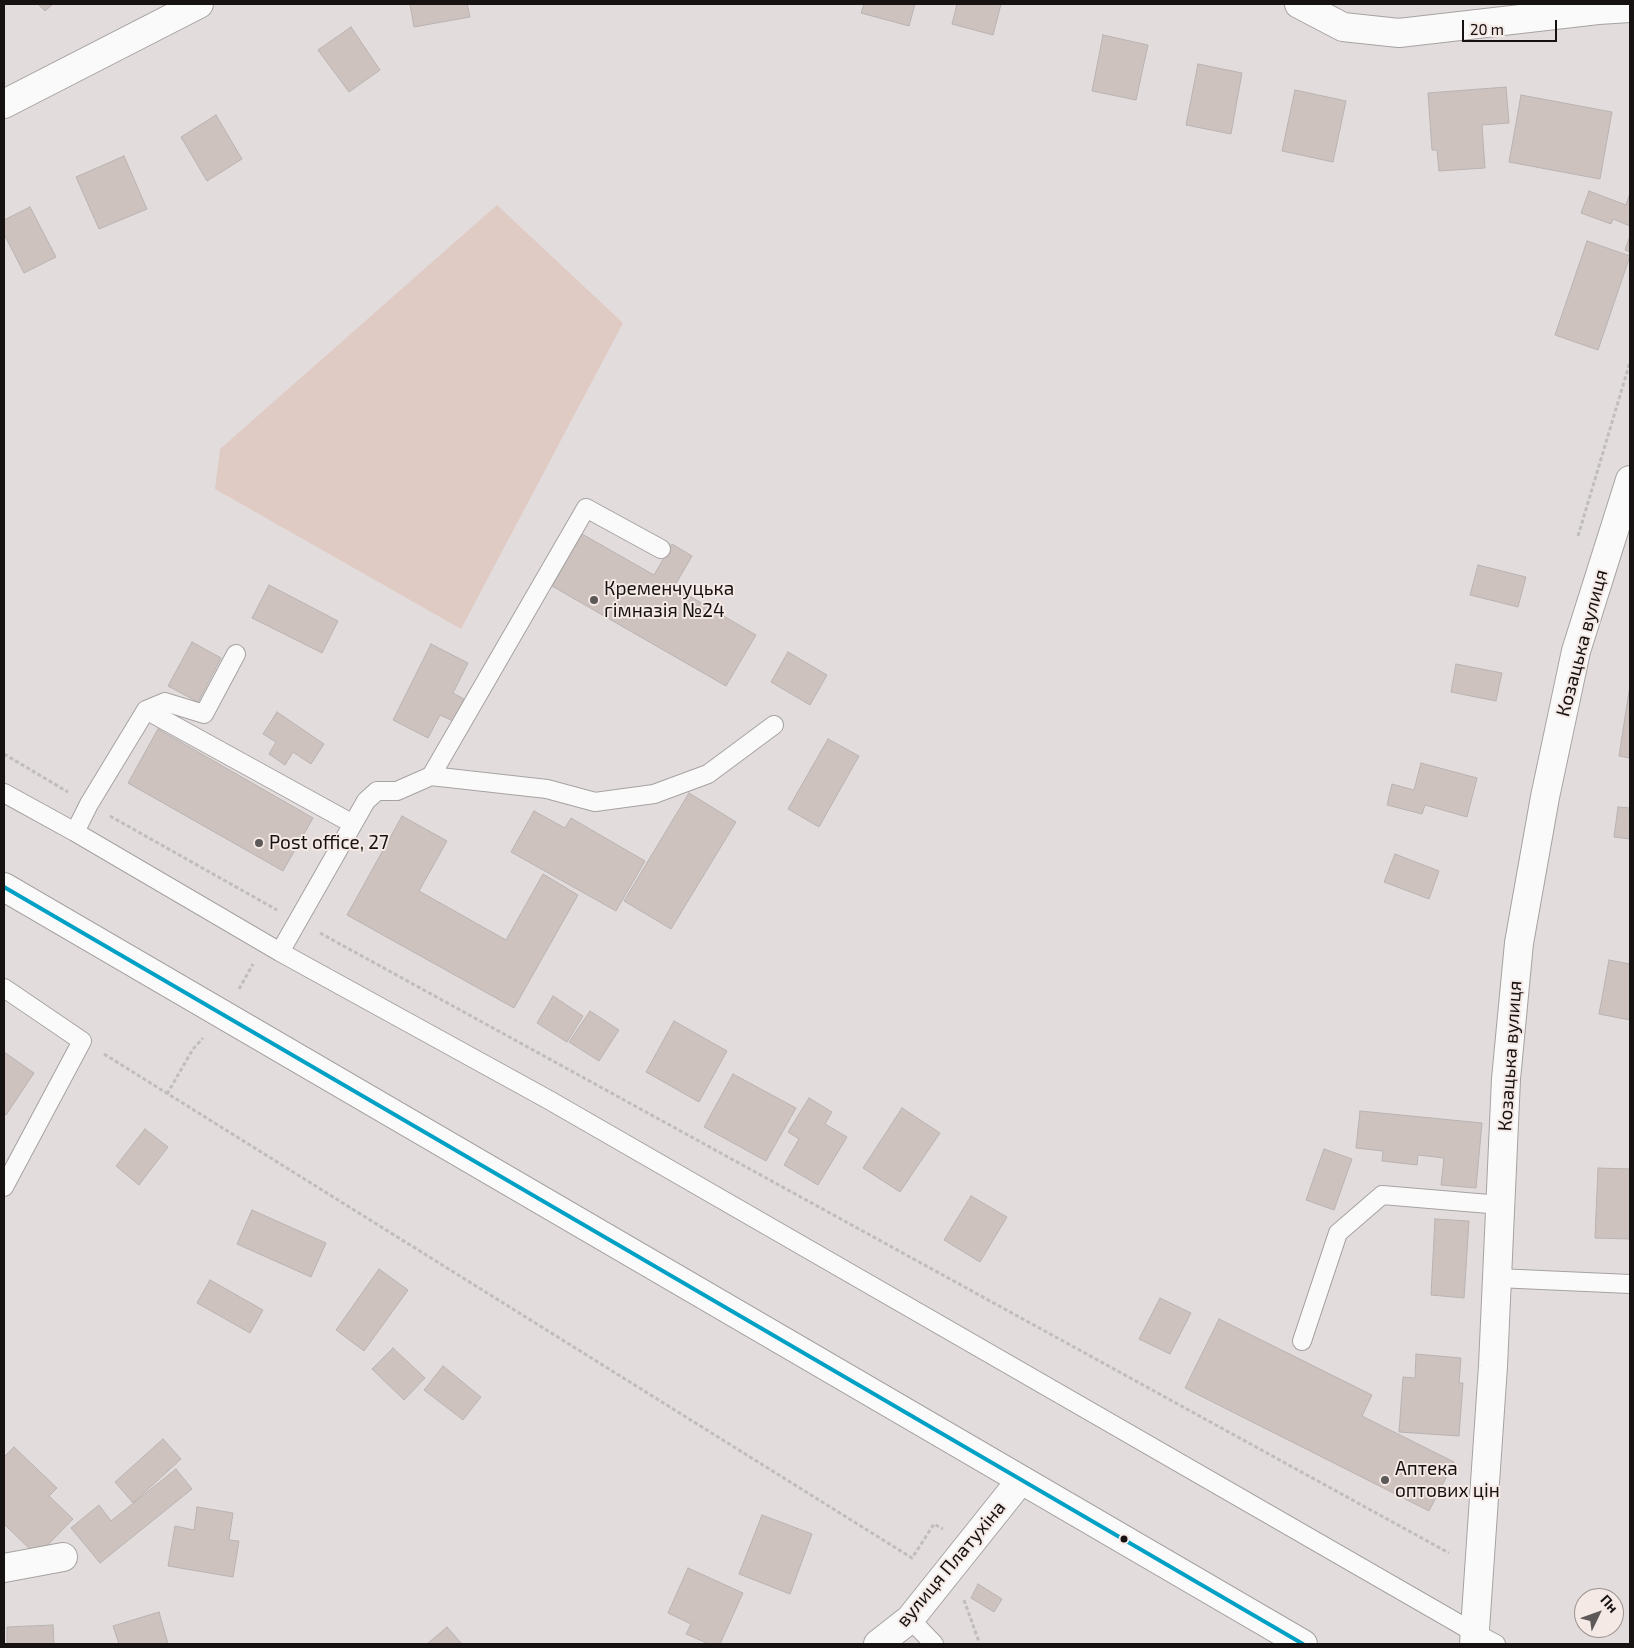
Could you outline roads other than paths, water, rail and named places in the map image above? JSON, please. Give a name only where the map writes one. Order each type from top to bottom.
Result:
[{"type":"main road","points":[[4,104],[199,4]]},
{"type":"main road","points":[[1299,4],[1343,26],[1399,34],[1589,11],[1630,8]]},
{"type":"main road","name":"Козацька вулиця","points":[[1482,1641],[1479,1570],[1493,1366],[1506,1079],[1519,943],[1543,806],[1576,651],[1630,480]]},
{"type":"main road","points":[[4,887],[1303,1644]]},
{"type":"main road","name":"вулиця Платухіна","points":[[878,1644],[910,1618],[1021,1480]]},
{"type":"main road","points":[[4,1568],[63,1558]]},
{"type":"lane","points":[[431,776],[586,508],[661,549]]},
{"type":"lane","points":[[75,832],[146,710],[165,702],[204,714],[236,654]]},
{"type":"lane","points":[[146,710],[353,824]]},
{"type":"lane","points":[[280,952],[366,801],[377,791],[397,791],[431,776],[547,789],[594,802],[654,794],[708,774],[774,725]]},
{"type":"lane","points":[[4,793],[75,832],[280,952],[549,1100],[1482,1641]]},
{"type":"lane","points":[[4,988],[82,1041],[4,1187]]},
{"type":"lane","points":[[1302,1341],[1338,1233],[1382,1196],[1501,1206]]},
{"type":"lane","points":[[1497,1278],[1630,1284]]},
{"type":"lane","points":[[910,1618],[934,1644]]},
{"type":"place","name":"Кременчуцька гімназія №24","points":[[594,600]]},
{"type":"place","name":"Post office, 27","points":[[259,843]]},
{"type":"place","name":"Аптека оптових цін","points":[[1385,1480]]}]
